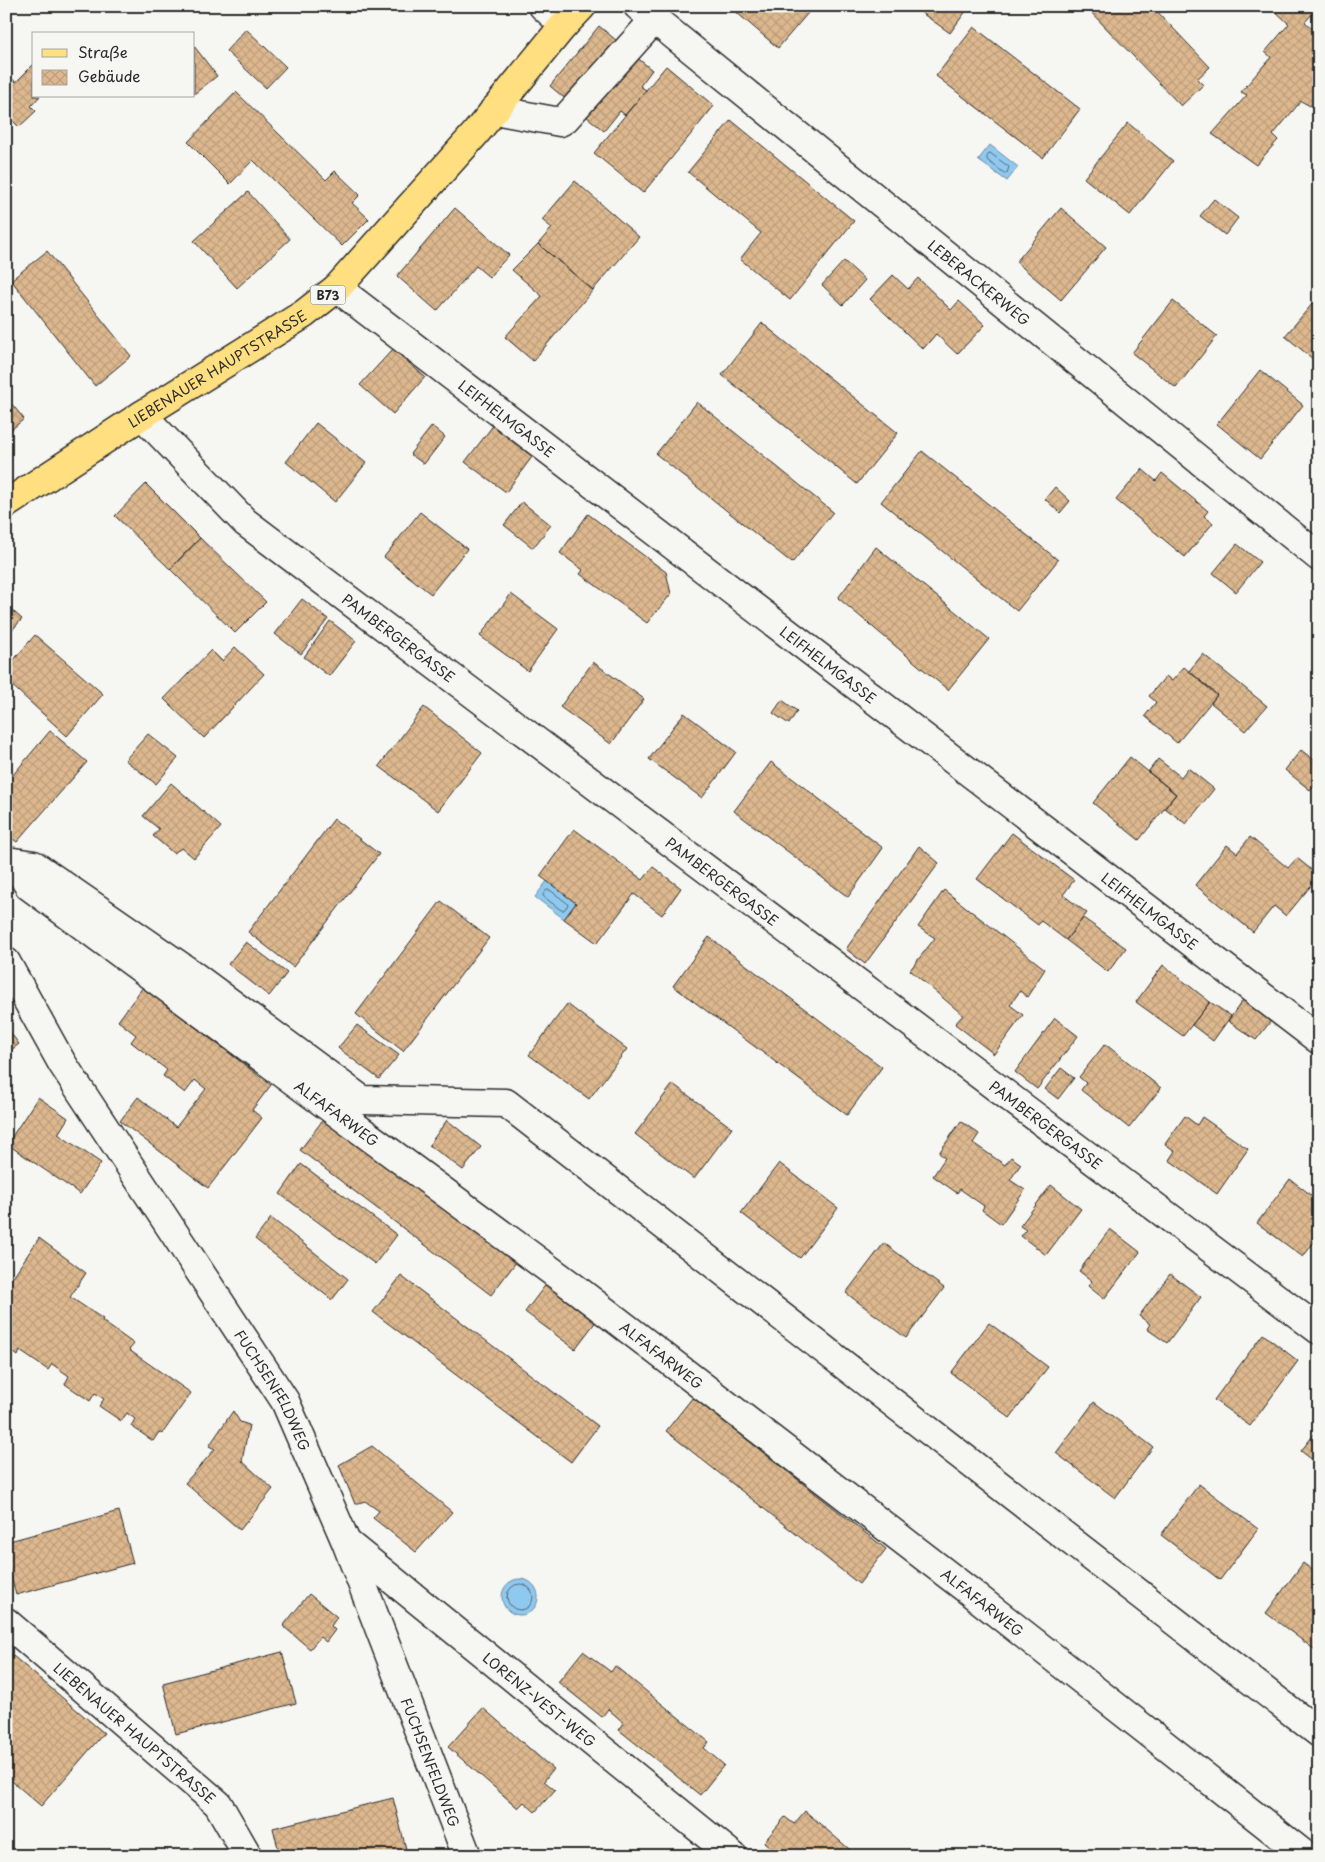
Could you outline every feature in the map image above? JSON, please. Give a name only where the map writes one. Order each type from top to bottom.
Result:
[{"type":"main road","name":"LIEBENAUER HAUPTSTRASSE","points":[[6,504],[142,415],[304,314],[337,288],[494,110],[573,16]]},
{"type":"street","name":"LIEBENAUER HAUPTSTRASSE","points":[[543,6],[573,16]]},
{"type":"street","points":[[494,110],[560,122],[565,119],[646,13]]},
{"type":"street","name":"LEBERACKERWEG","points":[[646,13],[1319,557]]},
{"type":"street","name":"LEIFHELMGASSE","points":[[337,288],[1319,1040]]},
{"type":"street","name":"PAMBERGERGASSE","points":[[142,415],[245,522],[1319,1330]]},
{"type":"street","name":"ALFAFARWEG","points":[[10,862],[34,865],[186,970],[362,1100],[506,1102],[1319,1733]]},
{"type":"street","name":"ALFAFARWEG","points":[[10,862],[29,886],[576,1289],[972,1594],[1306,1856]]},
{"type":"street","name":"FUCHSENFELDWEG","points":[[6,962],[62,1063],[285,1401],[346,1542],[467,1856]]},
{"type":"street","name":"LORENZ-VEST-WEG","points":[[346,1542],[733,1856]]},
{"type":"street","name":"LIEBENAUER HAUPTSTRASSE","points":[[6,1622],[218,1804],[248,1856]]},
{"type":"water","points":[[990,145],[1018,167],[1007,181],[978,160]]},
{"type":"water","points":[[547,881],[576,903],[564,919],[535,897]]},
{"type":"water","points":[[520,1579],[533,1584],[538,1597],[533,1610],[520,1615],[507,1610],[502,1597],[507,1584]]},
{"type":"building","points":[[729,6],[814,6],[778,48]]},
{"type":"building","points":[[919,6],[960,6],[966,11],[950,33],[916,9]]},
{"type":"building","points":[[1085,6],[1152,6],[1210,67],[1197,79],[1203,85],[1181,106]]},
{"type":"building","points":[[1270,6],[1319,6],[1305,22],[1319,34],[1319,94],[1310,106],[1301,101],[1273,135],[1278,140],[1256,165],[1212,134],[1247,95],[1241,92],[1271,57],[1265,52],[1289,24]]},
{"type":"building","points":[[599,26],[652,70],[640,86],[646,90],[625,115],[620,111],[604,131],[550,86]]},
{"type":"building","points":[[974,27],[1080,109],[1043,158],[936,76]]},
{"type":"building","points":[[246,29],[286,67],[266,88],[226,51]]},
{"type":"building","points":[[195,47],[217,76],[195,93]]},
{"type":"building","points":[[32,66],[32,98],[38,98],[31,106],[36,111],[19,127],[6,114],[6,79],[9,76],[16,82]]},
{"type":"building","points":[[666,66],[714,106],[643,193],[594,153]]},
{"type":"building","points":[[236,92],[326,180],[335,171],[360,195],[352,203],[369,219],[342,246],[253,160],[230,184],[188,142]]},
{"type":"building","points":[[731,120],[854,221],[790,300],[740,259],[761,233],[688,172]]},
{"type":"building","points":[[1128,123],[1173,161],[1130,215],[1084,178]]},
{"type":"building","points":[[575,181],[639,237],[593,290],[538,244],[552,228],[542,220]]},
{"type":"building","points":[[248,192],[290,239],[237,288],[194,241]]},
{"type":"building","points":[[1214,199],[1238,218],[1225,235],[1200,216]]},
{"type":"building","points":[[455,208],[509,255],[489,277],[476,266],[437,311],[397,276]]},
{"type":"building","points":[[1061,208],[1106,247],[1061,300],[1016,262]]},
{"type":"building","points":[[538,244],[593,290],[533,361],[505,337],[542,296],[512,270]]},
{"type":"building","points":[[47,251],[131,356],[95,386],[11,280]]},
{"type":"building","points":[[844,261],[865,280],[843,305],[822,285]]},
{"type":"building","points":[[893,275],[908,289],[918,278],[951,310],[959,301],[985,325],[957,354],[936,334],[923,349],[870,299]]},
{"type":"building","points":[[1319,296],[1319,364],[1285,336]]},
{"type":"building","points":[[1173,301],[1217,336],[1176,388],[1132,353]]},
{"type":"building","points":[[762,323],[898,433],[857,484],[722,375]]},
{"type":"building","points":[[393,349],[425,377],[393,414],[360,385]]},
{"type":"building","points":[[1260,370],[1303,405],[1260,459],[1217,424]]},
{"type":"building","points":[[6,397],[24,419],[6,434]]},
{"type":"building","points":[[697,402],[833,512],[792,563],[656,454]]},
{"type":"building","points":[[316,423],[366,463],[335,502],[286,462]]},
{"type":"building","points":[[495,423],[535,453],[506,492],[465,462]]},
{"type":"building","points":[[432,426],[445,437],[424,464],[410,454]]},
{"type":"building","points":[[922,451],[1058,560],[1017,611],[881,502]]},
{"type":"building","points":[[1142,469],[1156,481],[1162,473],[1208,511],[1204,516],[1213,523],[1185,557],[1116,500]]},
{"type":"building","points":[[146,484],[200,538],[170,569],[115,516]]},
{"type":"building","points":[[1055,487],[1070,501],[1060,513],[1045,499]]},
{"type":"building","points":[[522,502],[551,525],[533,548],[504,525]]},
{"type":"building","points":[[420,512],[467,549],[431,594],[384,557]]},
{"type":"building","points":[[588,514],[666,572],[671,594],[647,623],[580,574],[583,570],[560,553]]},
{"type":"building","points":[[200,538],[266,602],[235,633],[170,569]]},
{"type":"building","points":[[1237,544],[1260,562],[1236,592],[1213,573]]},
{"type":"building","points":[[876,547],[989,639],[948,690],[838,598]]},
{"type":"building","points":[[511,594],[558,629],[528,671],[480,636]]},
{"type":"building","points":[[302,599],[328,619],[301,654],[275,634]]},
{"type":"building","points":[[6,605],[22,619],[6,637]]},
{"type":"building","points":[[330,621],[356,641],[329,676],[304,657]]},
{"type":"building","points":[[35,635],[103,694],[67,736],[6,680],[6,669]]},
{"type":"building","points":[[235,647],[264,674],[204,738],[164,699],[211,650],[222,661]]},
{"type":"building","points":[[1203,654],[1267,706],[1245,731],[1211,703],[1217,695],[1189,671]]},
{"type":"building","points":[[593,662],[644,699],[611,744],[560,707]]},
{"type":"building","points":[[1184,667],[1217,695],[1177,743],[1145,716],[1156,702],[1149,696],[1166,676],[1172,681]]},
{"type":"building","points":[[782,700],[797,711],[789,724],[773,713]]},
{"type":"building","points":[[424,707],[482,753],[438,811],[379,766]]},
{"type":"building","points":[[684,713],[736,752],[702,798],[649,759]]},
{"type":"building","points":[[50,731],[87,762],[17,842],[6,834],[6,783]]},
{"type":"building","points":[[148,734],[178,758],[156,784],[125,760]]},
{"type":"building","points":[[1301,750],[1319,764],[1319,779],[1310,790],[1285,770]]},
{"type":"building","points":[[1130,757],[1176,794],[1139,840],[1093,803]]},
{"type":"building","points":[[1158,759],[1181,777],[1188,768],[1214,789],[1186,824],[1165,808],[1176,794],[1148,772]]},
{"type":"building","points":[[771,762],[883,848],[848,897],[734,811]]},
{"type":"building","points":[[171,783],[221,827],[194,858],[182,848],[173,853],[153,836],[159,829],[143,816]]},
{"type":"building","points":[[334,819],[379,854],[293,967],[248,932]]},
{"type":"building","points":[[574,829],[643,880],[653,867],[681,888],[662,915],[634,894],[597,943],[564,919],[576,903],[540,876]]},
{"type":"building","points":[[1012,833],[1074,880],[1063,895],[1087,913],[1066,940],[1041,921],[1038,925],[977,879]]},
{"type":"building","points":[[1250,837],[1288,868],[1297,858],[1319,876],[1286,916],[1274,906],[1253,932],[1195,885],[1227,845],[1237,853]]},
{"type":"building","points":[[919,846],[939,863],[865,964],[846,949]]},
{"type":"building","points":[[944,890],[1045,969],[1027,997],[1020,991],[1010,1005],[1023,1015],[994,1054],[955,1024],[963,1015],[910,970],[935,938],[918,927]]},
{"type":"building","points":[[441,901],[489,938],[403,1051],[356,1014]]},
{"type":"building","points":[[1083,918],[1126,948],[1108,972],[1066,940]]},
{"type":"building","points":[[709,937],[882,1067],[847,1115],[673,986]]},
{"type":"building","points":[[246,942],[287,973],[269,996],[228,964]]},
{"type":"building","points":[[1163,965],[1210,1002],[1183,1036],[1136,1002]]},
{"type":"building","points":[[143,987],[271,1085],[252,1110],[262,1118],[208,1188],[120,1121],[138,1097],[176,1127],[206,1089],[195,1080],[185,1093],[163,1076],[167,1070],[131,1042],[136,1035],[118,1021]]},
{"type":"building","points":[[1245,997],[1274,1017],[1256,1040],[1228,1021]]},
{"type":"building","points":[[1210,1002],[1231,1016],[1213,1041],[1192,1025]]},
{"type":"building","points":[[567,1004],[627,1049],[589,1099],[529,1055]]},
{"type":"building","points":[[1055,1018],[1078,1036],[1037,1089],[1015,1072]]},
{"type":"building","points":[[357,1025],[399,1055],[379,1079],[338,1048]]},
{"type":"building","points":[[6,1027],[19,1044],[6,1054]]},
{"type":"building","points":[[1105,1044],[1161,1088],[1129,1128],[1081,1090],[1086,1083],[1079,1077]]},
{"type":"building","points":[[1061,1068],[1074,1078],[1058,1099],[1045,1089]]},
{"type":"building","points":[[673,1084],[732,1128],[694,1179],[635,1134]]},
{"type":"building","points":[[38,1097],[68,1118],[58,1134],[101,1163],[80,1194],[7,1144]]},
{"type":"building","points":[[326,1116],[517,1261],[491,1295],[300,1150]]},
{"type":"building","points":[[1185,1116],[1197,1125],[1202,1117],[1248,1149],[1217,1194],[1169,1160],[1175,1151],[1165,1144]]},
{"type":"building","points":[[447,1120],[481,1147],[463,1170],[429,1145]]},
{"type":"building","points":[[961,1121],[979,1134],[973,1143],[1005,1165],[1011,1157],[1021,1164],[1010,1180],[1025,1190],[1001,1224],[982,1210],[984,1206],[960,1189],[957,1193],[933,1176],[945,1158],[939,1153]]},
{"type":"building","points":[[779,1163],[838,1208],[800,1258],[741,1213]]},
{"type":"building","points":[[301,1164],[397,1235],[375,1264],[280,1194]]},
{"type":"building","points":[[1290,1179],[1319,1201],[1319,1235],[1303,1257],[1257,1223]]},
{"type":"building","points":[[1051,1185],[1081,1209],[1046,1255],[1021,1236],[1026,1230],[1020,1226]]},
{"type":"building","points":[[271,1218],[348,1279],[332,1300],[255,1239]]},
{"type":"building","points":[[1110,1229],[1140,1252],[1104,1299],[1088,1286],[1092,1281],[1079,1271]]},
{"type":"building","points":[[39,1238],[86,1273],[70,1297],[103,1319],[102,1321],[134,1344],[129,1350],[191,1393],[162,1434],[159,1432],[153,1441],[131,1426],[135,1419],[127,1413],[121,1421],[99,1406],[104,1399],[95,1393],[90,1401],[65,1384],[69,1376],[52,1364],[48,1370],[20,1351],[18,1356],[10,1350],[6,1357],[6,1287]]},
{"type":"building","points":[[884,1243],[944,1288],[906,1338],[846,1293]]},
{"type":"building","points":[[1170,1274],[1201,1297],[1167,1343],[1147,1329],[1150,1324],[1139,1316]]},
{"type":"building","points":[[401,1276],[598,1426],[571,1462],[373,1312]]},
{"type":"building","points":[[547,1283],[597,1320],[575,1349],[525,1312]]},
{"type":"building","points":[[989,1323],[1048,1367],[1010,1418],[951,1373]]},
{"type":"building","points":[[1263,1334],[1298,1361],[1250,1426],[1214,1400]]},
{"type":"building","points":[[693,1397],[886,1549],[859,1584],[666,1431]]},
{"type":"building","points":[[1094,1402],[1153,1447],[1115,1498],[1056,1453]]},
{"type":"building","points":[[233,1411],[240,1422],[249,1425],[242,1461],[273,1489],[240,1530],[185,1483],[215,1449],[209,1446]]},
{"type":"building","points":[[1319,1428],[1319,1465],[1301,1451]]},
{"type":"building","points":[[372,1446],[452,1512],[416,1552],[373,1518],[379,1511],[365,1501],[355,1504],[339,1465]]},
{"type":"building","points":[[1199,1484],[1258,1529],[1220,1580],[1161,1535]]},
{"type":"building","points":[[119,1511],[133,1563],[16,1595],[6,1558],[6,1542]]},
{"type":"building","points":[[1303,1563],[1319,1575],[1319,1653],[1266,1613]]},
{"type":"building","points":[[309,1594],[337,1617],[331,1626],[335,1630],[326,1642],[320,1637],[310,1649],[283,1626]]},
{"type":"building","points":[[6,1650],[104,1733],[41,1806],[6,1776]]},
{"type":"building","points":[[583,1651],[611,1672],[615,1666],[709,1742],[704,1748],[724,1765],[700,1795],[619,1730],[624,1723],[608,1709],[602,1717],[558,1682]]},
{"type":"building","points":[[282,1652],[296,1703],[176,1734],[163,1683]]},
{"type":"building","points":[[483,1708],[553,1769],[544,1781],[555,1790],[535,1812],[524,1802],[518,1808],[448,1747]]},
{"type":"building","points":[[393,1798],[406,1849],[381,1856],[280,1856],[273,1828]]},
{"type":"building","points":[[805,1811],[856,1855],[765,1854],[771,1848],[764,1842],[785,1817],[794,1824]]}]
